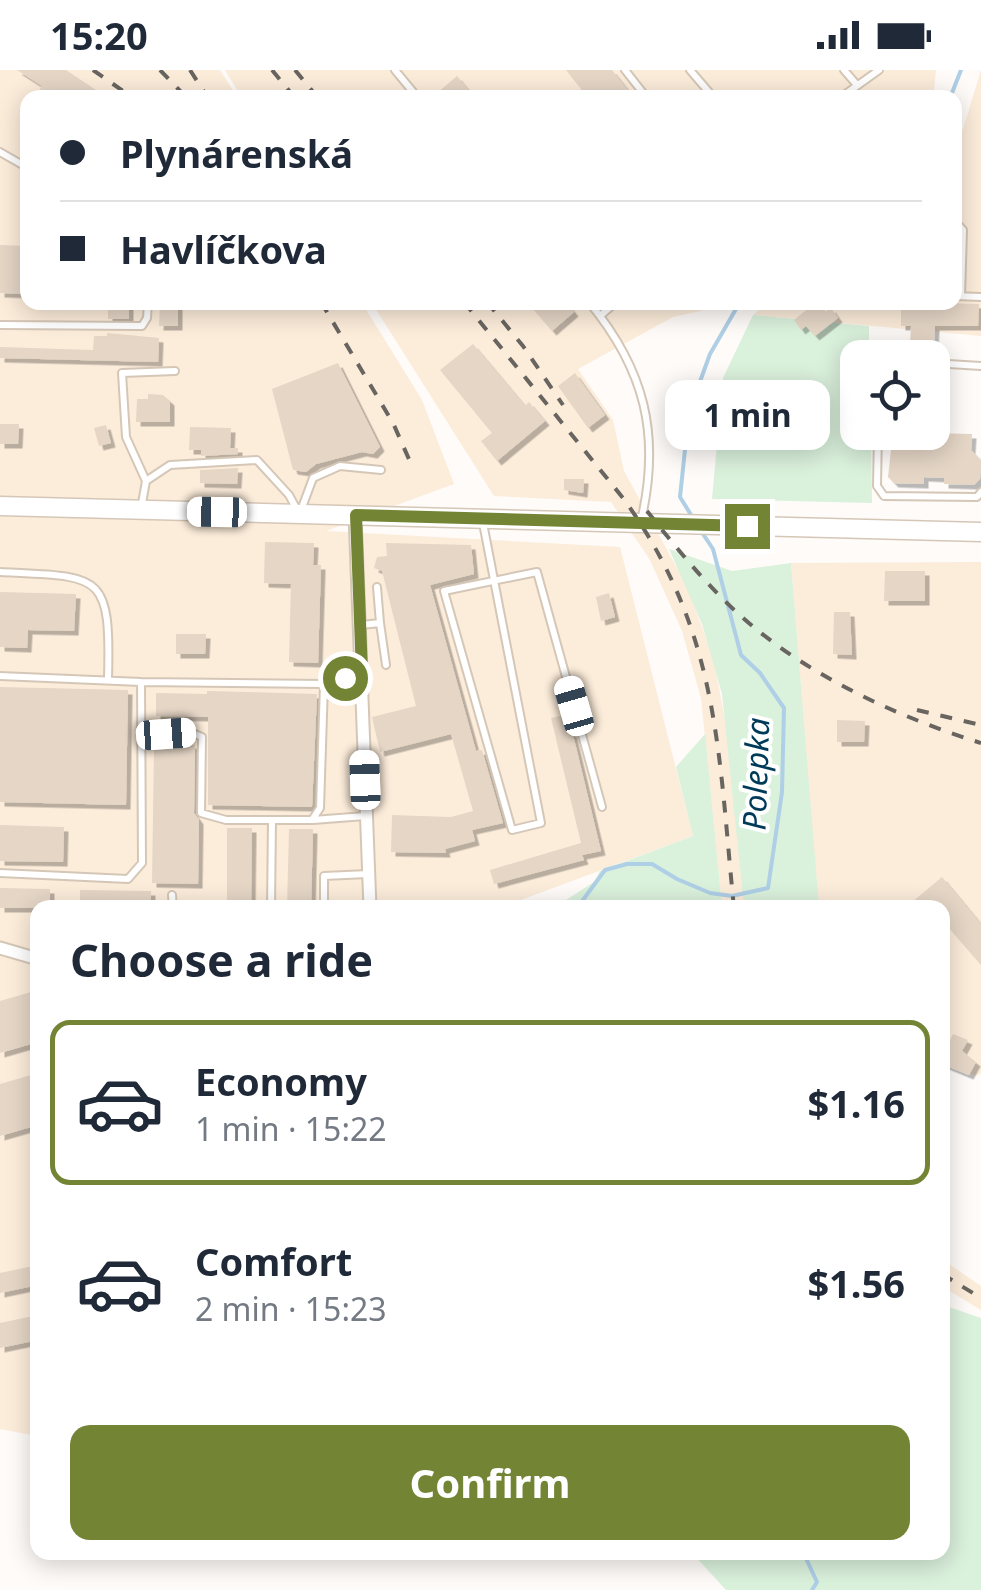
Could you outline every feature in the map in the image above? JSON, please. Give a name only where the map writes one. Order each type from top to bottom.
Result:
[{"type":"street","points":[[0,506],[981,532]]},
{"type":"street","points":[[356,515],[370,900]]},
{"type":"street","points":[[0,948],[30,956]]},
{"type":"lane","points":[[395,70],[411,90]]},
{"type":"lane","points":[[625,70],[641,90]]},
{"type":"lane","points":[[690,70],[707,90]]},
{"type":"lane","points":[[844,70],[857,85]]},
{"type":"lane","points":[[850,90],[879,70]]},
{"type":"lane","points":[[0,325],[142,326],[148,310]]},
{"type":"lane","points":[[595,310],[631,368],[650,425],[641,522]]},
{"type":"lane","points":[[600,316],[607,310]]},
{"type":"lane","points":[[950,364],[981,366]]},
{"type":"lane","points":[[141,510],[146,480],[126,438],[122,372],[176,372]]},
{"type":"lane","points":[[878,450],[877,486],[884,496],[976,496],[981,492]]},
{"type":"lane","points":[[146,480],[170,465],[257,460],[289,495],[299,514]]},
{"type":"lane","points":[[299,514],[313,478],[340,466],[381,470]]},
{"type":"lane","points":[[483,519],[494,580],[541,824],[512,830],[444,592],[494,580],[536,572],[602,807]]},
{"type":"lane","points":[[0,572],[70,575],[89,582],[108,610],[108,679]]},
{"type":"lane","points":[[376,587],[386,665]]},
{"type":"lane","points":[[360,625],[380,623]]},
{"type":"lane","points":[[0,676],[324,684],[362,674]]},
{"type":"lane","points":[[0,872],[128,879],[142,863],[141,682]]},
{"type":"lane","points":[[312,820],[320,808],[324,684]]},
{"type":"lane","points":[[142,735],[190,732],[202,738],[202,813],[226,820],[366,816]]},
{"type":"lane","points":[[271,900],[272,820]]},
{"type":"lane","points":[[324,900],[324,876],[369,874]]},
{"type":"lane","points":[[172,895],[172,900]]},
{"type":"shaded area","points":[[0,70],[220,70],[233,90],[20,90],[20,310],[366,310],[422,400],[454,484],[326,531],[620,547],[693,836],[521,900],[30,900],[30,1435],[0,1429]]},
{"type":"shaded area","points":[[225,70],[936,70],[934,90],[237,90]]},
{"type":"shaded area","points":[[981,70],[981,336],[753,315],[759,310],[962,310],[963,129]]},
{"type":"shaded area","points":[[376,310],[705,310],[673,317],[578,369],[613,420],[624,471],[688,588],[714,661],[727,731],[743,900],[721,900],[701,698],[682,631],[650,560],[611,502],[494,496]]},
{"type":"shaded area","points":[[981,562],[981,1073],[976,1076],[950,1063],[950,900],[818,900],[791,563]]},
{"type":"shaded area","points":[[950,1265],[981,1286],[981,1310],[950,1291]]},
{"type":"green space","points":[[753,315],[869,326],[869,340],[840,340],[840,450],[871,450],[872,503],[712,499],[723,378]]},
{"type":"green space","points":[[669,549],[732,571],[791,563],[818,900],[743,900],[722,694],[702,624]]},
{"type":"green space","points":[[705,734],[721,900],[566,900],[594,882],[600,871],[693,836],[676,767]]},
{"type":"green space","points":[[950,1307],[981,1318],[981,1590],[726,1590],[698,1560],[950,1560]]},
{"type":"building","points":[[17,70],[66,70],[96,90],[39,90],[42,86]]},
{"type":"building","points":[[566,70],[612,70],[628,90],[582,90]]},
{"type":"building","points":[[457,76],[468,90],[440,90]]},
{"type":"building","points":[[0,245],[20,246],[20,294],[0,293]]},
{"type":"building","points":[[962,304],[979,304],[978,326],[935,326],[934,340],[910,340],[911,326],[901,326],[901,310],[962,310]]},
{"type":"building","points":[[108,310],[129,310],[129,319],[108,319]]},
{"type":"building","points":[[160,310],[178,310],[178,326],[159,326]]},
{"type":"building","points":[[534,310],[572,310],[574,312],[552,331]]},
{"type":"building","points":[[806,310],[832,310],[838,318],[815,336],[806,326],[801,330],[794,320]]},
{"type":"building","points":[[107,333],[159,338],[158,362],[0,358],[0,347],[93,350],[94,336]]},
{"type":"building","points":[[473,344],[525,406],[529,402],[545,421],[497,461],[481,441],[492,433],[440,370]]},
{"type":"building","points":[[338,363],[380,447],[373,454],[362,452],[316,464],[306,472],[293,470],[272,389]]},
{"type":"building","points":[[575,373],[605,415],[588,428],[558,386]]},
{"type":"building","points":[[148,394],[163,395],[170,401],[170,422],[136,422],[137,399],[148,399]]},
{"type":"building","points":[[0,424],[19,424],[18,444],[0,444]]},
{"type":"building","points":[[106,425],[111,443],[99,446],[94,428]]},
{"type":"building","points":[[190,427],[231,428],[230,448],[238,448],[238,454],[201,456],[201,450],[189,450]]},
{"type":"building","points":[[950,433],[972,434],[971,450],[981,460],[980,479],[974,485],[944,484],[944,478],[924,477],[924,484],[894,483],[888,477],[891,450],[950,450]]},
{"type":"building","points":[[238,468],[237,484],[200,483],[200,470]]},
{"type":"building","points":[[564,479],[584,479],[583,493],[564,490]]},
{"type":"building","points":[[265,542],[314,543],[313,565],[321,565],[318,663],[289,662],[291,584],[264,583]]},
{"type":"building","points":[[386,543],[471,545],[474,574],[430,585],[476,751],[482,750],[503,823],[472,830],[475,841],[445,849],[446,853],[391,852],[392,815],[451,817],[473,811],[451,734],[380,752],[372,717],[416,706],[382,571],[374,568],[377,557],[387,556]]},
{"type":"building","points":[[885,571],[925,571],[925,601],[884,601]]},
{"type":"building","points":[[0,592],[76,594],[74,631],[28,630],[27,648],[0,647]]},
{"type":"building","points":[[609,593],[615,617],[601,621],[596,597]]},
{"type":"building","points":[[834,612],[850,612],[852,655],[833,654]]},
{"type":"building","points":[[176,634],[206,634],[205,654],[176,654]]},
{"type":"building","points":[[0,687],[128,690],[126,805],[0,802]]},
{"type":"building","points":[[156,693],[317,694],[312,807],[208,805],[208,717],[156,716]]},
{"type":"building","points":[[568,714],[601,851],[582,855],[584,860],[494,884],[490,870],[581,843],[551,718]]},
{"type":"building","points":[[837,720],[865,721],[864,742],[837,742]]},
{"type":"building","points":[[195,745],[198,884],[152,883],[154,746]]},
{"type":"building","points":[[0,825],[64,827],[63,862],[0,861]]},
{"type":"building","points":[[227,828],[252,828],[251,900],[227,900]]},
{"type":"building","points":[[289,829],[313,829],[311,900],[287,900]]},
{"type":"building","points":[[942,877],[981,924],[981,965],[950,929],[950,900],[915,900]]},
{"type":"building","points":[[0,888],[50,889],[50,900],[30,900],[30,908],[0,908]]},
{"type":"building","points":[[80,890],[151,891],[151,900],[80,900]]},
{"type":"building","points":[[30,992],[30,1044],[0,1053],[0,1001]]},
{"type":"building","points":[[953,1034],[968,1040],[962,1051],[976,1062],[969,1075],[950,1067]]},
{"type":"building","points":[[30,1075],[30,1127],[0,1136],[0,1084]]},
{"type":"building","points":[[30,1267],[30,1287],[0,1293],[0,1273]]},
{"type":"building","points":[[30,1317],[30,1342],[0,1348],[0,1323]]},
{"type":"waterway","name":"Polepka","points":[[953,90],[961,70]]},
{"type":"waterway","name":"Polepka","points":[[693,518],[680,497],[689,412],[710,354],[735,310]]},
{"type":"waterway","name":"Polepka","points":[[583,900],[605,870],[627,864],[652,864],[710,893],[732,896],[768,888],[782,792],[784,708],[760,673],[741,655],[713,549],[701,531]]},
{"type":"waterway","name":"Polepka","points":[[807,1560],[817,1582],[812,1590]]},
{"type":"railway","points":[[93,70],[122,90]]},
{"type":"railway","points":[[160,70],[179,90]]},
{"type":"railway","points":[[190,70],[203,90]]},
{"type":"railway","points":[[272,70],[288,90]]},
{"type":"railway","points":[[295,70],[311,90]]},
{"type":"railway","points":[[326,310],[393,423],[412,466]]},
{"type":"railway","points":[[470,310],[623,498],[655,548],[679,597],[697,645],[709,694],[733,900]]},
{"type":"railway","points":[[494,310],[563,405]]},
{"type":"railway","points":[[647,511],[722,598],[775,644],[860,695],[981,743]]},
{"type":"railway","points":[[917,710],[981,725]]},
{"type":"railway","points":[[950,1279],[981,1298]]},
{"type":"route","points":[[345,678],[362,674],[356,515],[747,526]]}]
